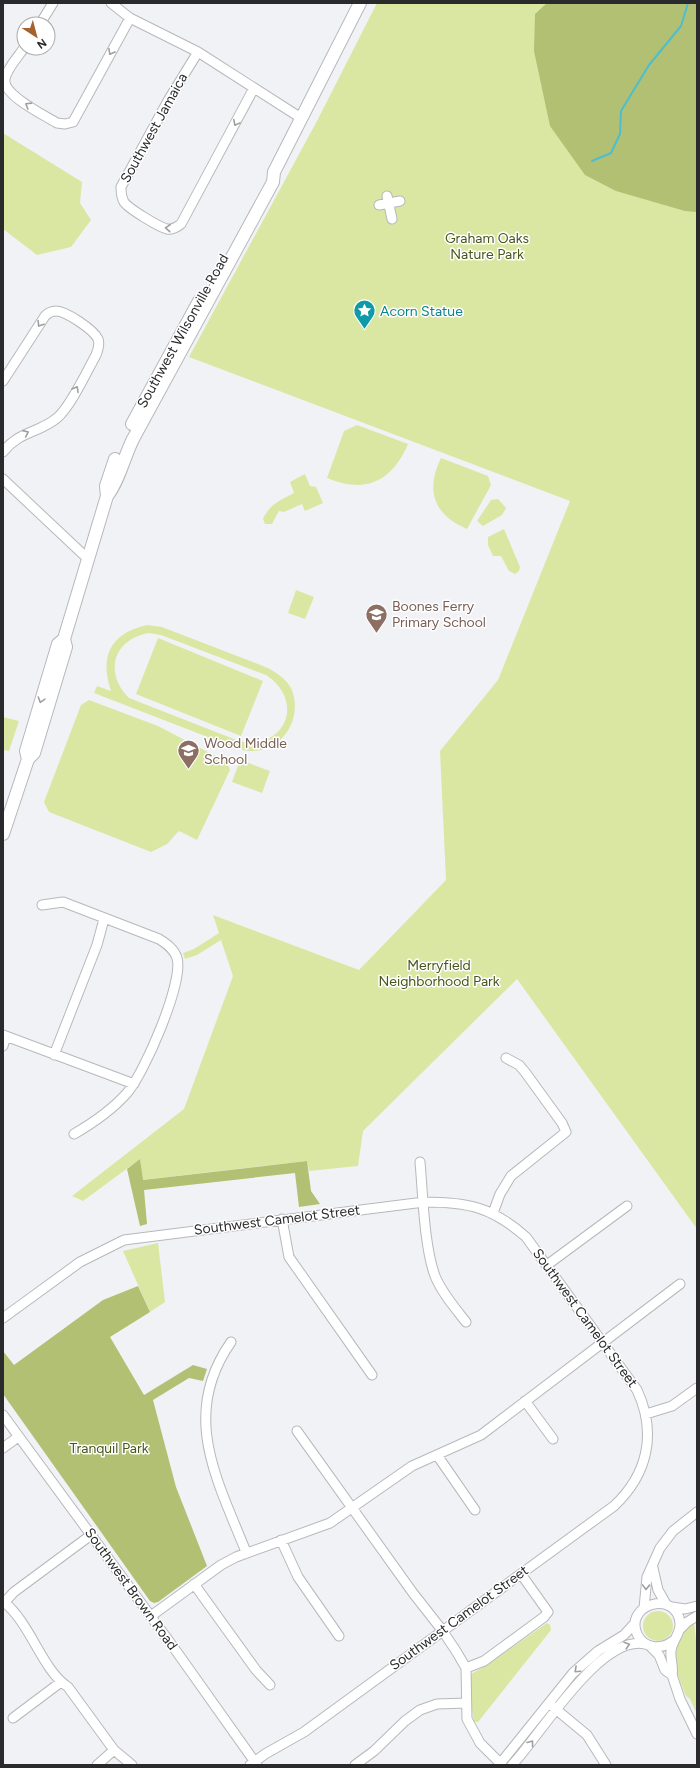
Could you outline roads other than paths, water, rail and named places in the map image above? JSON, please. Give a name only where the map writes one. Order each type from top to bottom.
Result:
[{"type":"main road","name":"Southwest Wilsonville Road","points":[[3,834],[28,760],[26,751],[58,644],[64,639],[107,496],[114,488],[123,460],[133,439],[273,182],[274,172],[360,3]]},
{"type":"street","points":[[45,16],[53,3]]},
{"type":"street","points":[[111,3],[130,18],[198,52],[301,118]]},
{"type":"street","points":[[19,56],[6,75],[4,82],[7,90],[14,97],[57,123],[65,124],[73,122],[130,18]]},
{"type":"street","name":"Southwest Jamaica","points":[[198,52],[169,99],[121,187],[121,194],[125,203],[132,209],[161,227],[168,229],[176,228],[181,224],[254,88]]},
{"type":"street","points":[[388,199],[392,219]]},
{"type":"street","points":[[379,205],[388,199],[400,201]]},
{"type":"street","points":[[3,381],[44,316],[50,312],[58,311],[65,314],[94,333],[99,340],[99,348],[96,354],[63,411],[48,424],[19,436],[3,452]]},
{"type":"street","points":[[3,479],[88,559]]},
{"type":"street","points":[[42,905],[63,902],[159,939],[172,949],[177,958],[178,972],[166,1012],[154,1044],[134,1084],[112,1108],[74,1134]]},
{"type":"street","points":[[54,1055],[97,945],[104,918]]},
{"type":"street","points":[[3,1046],[4,1036],[134,1084]]},
{"type":"street","points":[[494,1213],[500,1194],[510,1176],[566,1132],[562,1123],[525,1072],[519,1065],[506,1058]]},
{"type":"street","points":[[420,1162],[431,1260],[443,1292],[466,1322]]},
{"type":"street","name":"Southwest Camelot Street","points":[[3,1318],[80,1262],[124,1240],[424,1202],[451,1202],[494,1213],[510,1223],[526,1237],[633,1383],[646,1414],[648,1430],[646,1453],[640,1472],[632,1488],[614,1506],[521,1574],[442,1630],[304,1732],[253,1764]]},
{"type":"street","points":[[547,1265],[627,1206]]},
{"type":"street","points":[[282,1220],[289,1257],[372,1374]]},
{"type":"street","points":[[150,1616],[221,1565],[246,1552],[330,1523],[412,1466],[481,1435],[680,1284]]},
{"type":"street","points":[[232,1342],[221,1357],[210,1385],[206,1412],[206,1439],[215,1472],[246,1552]]},
{"type":"street","points":[[646,1414],[672,1406],[697,1388]]},
{"type":"street","points":[[525,1401],[553,1439]]},
{"type":"street","name":"Southwest Brown Road","points":[[3,1415],[150,1616],[253,1764]]},
{"type":"street","points":[[297,1431],[351,1508],[442,1630],[466,1668],[466,1703],[468,1719],[473,1732],[480,1743],[500,1764],[548,1703],[574,1673],[598,1651],[624,1635],[635,1623],[639,1613],[644,1608],[653,1603],[685,1609],[697,1606]]},
{"type":"street","points":[[3,1448],[18,1437]]},
{"type":"street","points":[[436,1455],[475,1510]]},
{"type":"street","points":[[644,1608],[647,1577],[653,1568],[657,1554],[665,1540],[673,1531],[697,1512]]},
{"type":"street","points":[[91,1535],[14,1592],[4,1603],[10,1607],[35,1642],[44,1659],[61,1682],[68,1688],[114,1750],[132,1765]]},
{"type":"street","points":[[281,1540],[298,1577],[338,1636]]},
{"type":"street","points":[[653,1568],[658,1590],[678,1616],[680,1629]]},
{"type":"street","points":[[466,1668],[484,1661],[544,1617],[548,1612],[521,1574]]},
{"type":"street","points":[[194,1584],[256,1670],[270,1685]]},
{"type":"street","points":[[697,1616],[687,1622],[680,1629],[673,1641],[671,1652],[673,1668],[672,1675],[683,1705],[697,1734]]},
{"type":"street","points":[[635,1623],[637,1634],[659,1655],[665,1670],[672,1675]]},
{"type":"street","points":[[512,1765],[556,1709],[585,1676],[612,1654],[628,1644],[662,1647],[673,1641]]},
{"type":"street","points":[[13,1718],[61,1682]]},
{"type":"street","points":[[355,1765],[380,1746],[405,1721],[420,1710],[437,1704],[466,1703]]},
{"type":"street","points":[[548,1703],[592,1740],[606,1765]]},
{"type":"street","points":[[97,1765],[114,1750]]},
{"type":"waterway","points":[[592,161],[611,153],[620,134],[621,111],[649,65],[681,26],[688,3]]},
{"type":"place","name":"Acorn Statue","points":[[364,330]]},
{"type":"place","name":"Boones Ferry Primary School","points":[[377,634]]},
{"type":"place","name":"Wood Middle School","points":[[188,770]]},
{"type":"park label","name":"Graham Oaks Nature Park","points":[[487,246]]},
{"type":"park label","name":"Merryfield Neighborhood Park","points":[[439,974]]},
{"type":"park label","name":"Tranquil Park","points":[[109,1448]]}]
